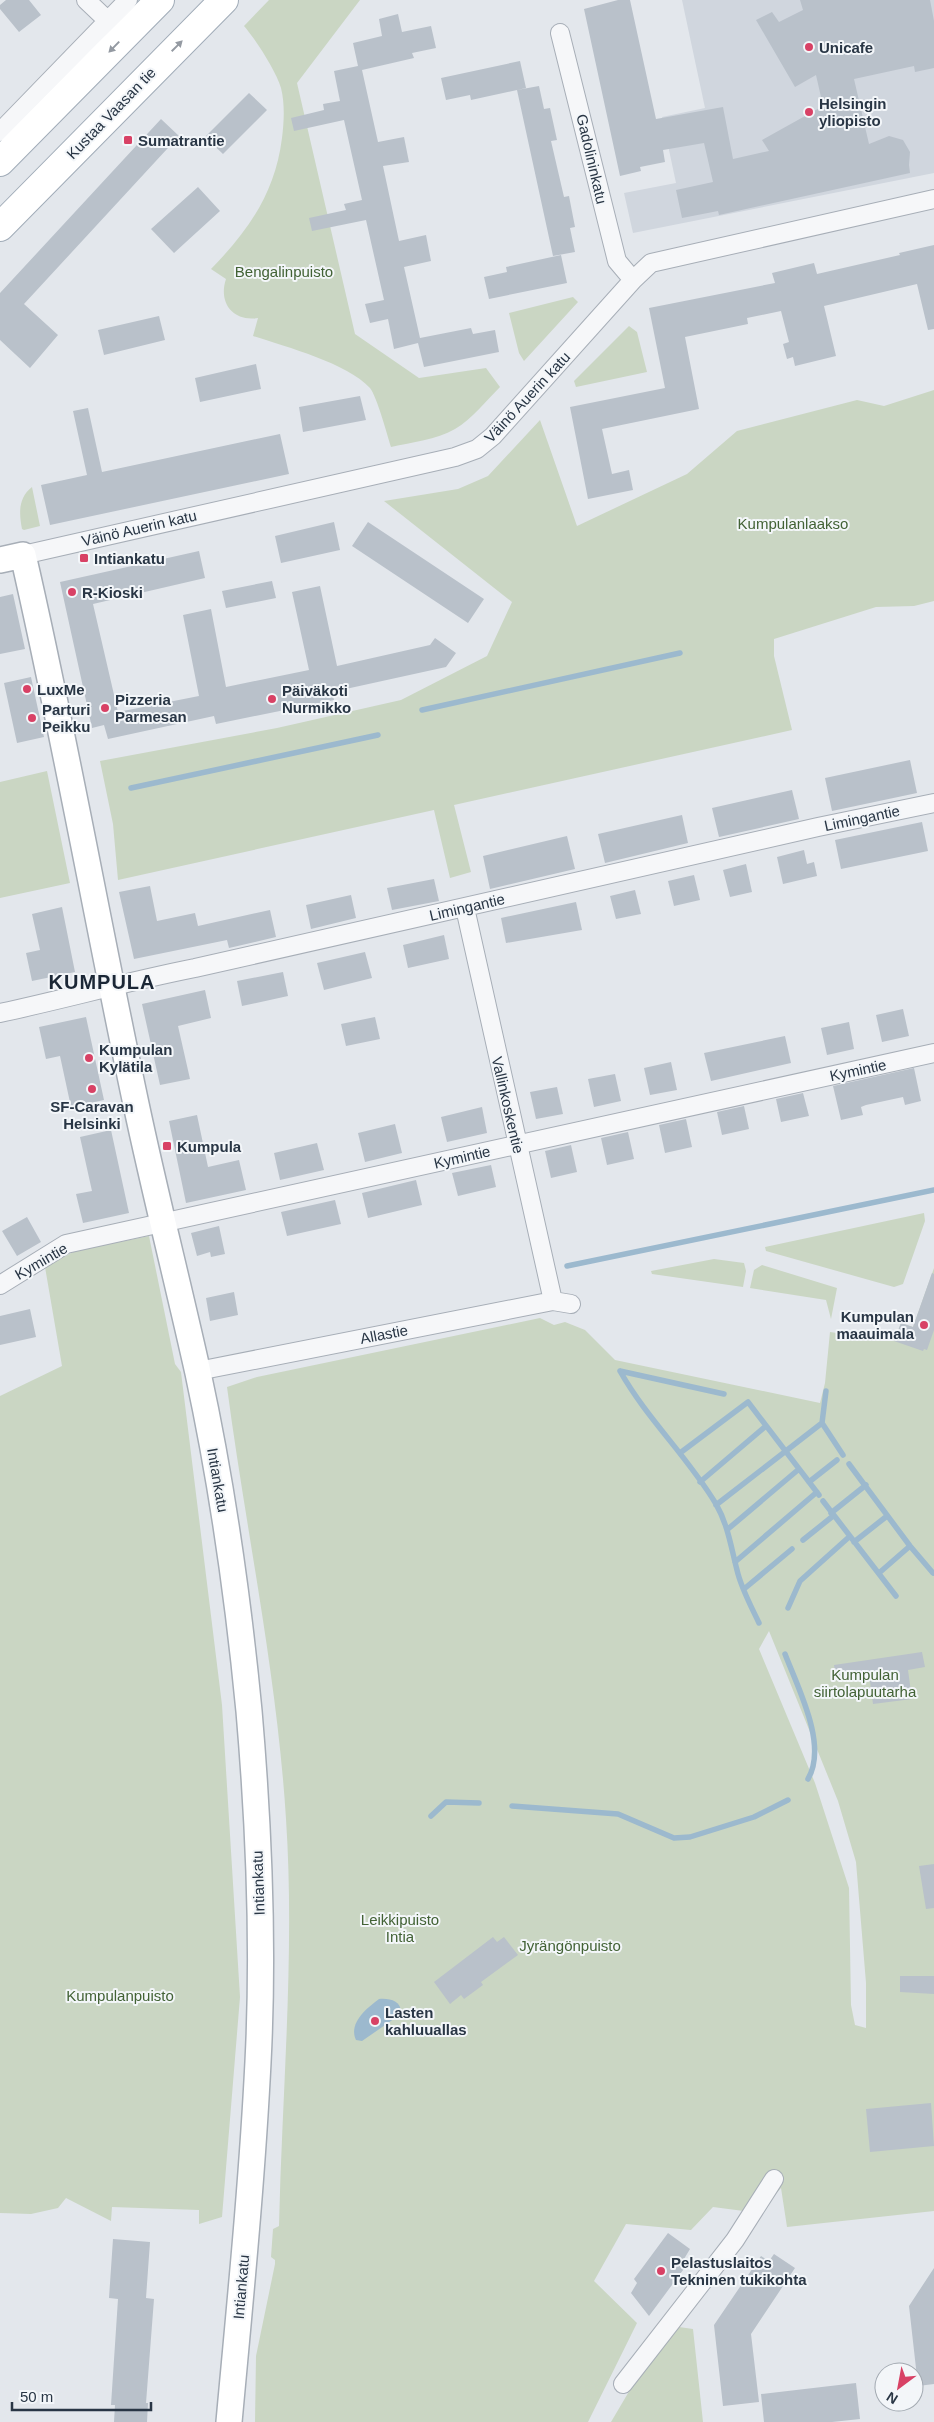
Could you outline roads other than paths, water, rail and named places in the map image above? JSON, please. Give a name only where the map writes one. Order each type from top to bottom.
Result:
[{"type":"main road","points":[[0,162],[160,0]]},
{"type":"main road","name":"Kustaa Vaasan tie","points":[[0,227],[224,0]]},
{"type":"street","points":[[86,0],[107,20]]},
{"type":"street","points":[[0,132],[128,0]]},
{"type":"street","name":"Gadolininkatu","points":[[560,34],[617,261],[633,280]]},
{"type":"street","name":"Väinö Auerin katu","points":[[12,557],[433,463],[476,449],[508,421],[633,280],[651,263],[934,199]]},
{"type":"street","name":"Intiankatu","points":[[12,557],[73,786],[137,1109],[198,1371],[220,1482],[238,1601],[249,1710],[258,1860],[260,1991],[258,2061],[229,2422]]},
{"type":"street","name":"Limingantie","points":[[0,1013],[818,827],[934,803]]},
{"type":"street","name":"Vallinkoskentie","points":[[465,908],[553,1302]]},
{"type":"street","name":"Kymintie","points":[[0,1285],[66,1244],[934,1053]]},
{"type":"street","name":"Allastie","points":[[198,1371],[553,1302],[570,1304]]},
{"type":"street","points":[[623,2384],[735,2240],[774,2179]]},
{"type":"water","name":"Lasten kahluuallas","points":[[379,1999],[387,1999],[397,2003],[400,2006],[401,2014],[362,2041],[356,2040],[354,2034],[357,2022],[364,2011]]},
{"type":"waterway","points":[[422,710],[680,653]]},
{"type":"waterway","points":[[131,788],[378,735]]},
{"type":"waterway","points":[[567,1266],[934,1190]]},
{"type":"waterway","points":[[620,1371],[642,1405],[693,1470],[716,1504],[726,1528],[746,1597],[759,1623]]},
{"type":"waterway","points":[[620,1371],[724,1394]]},
{"type":"waterway","points":[[716,1505],[822,1423],[826,1391]]},
{"type":"waterway","points":[[680,1453],[748,1402],[819,1495]]},
{"type":"waterway","points":[[822,1423],[843,1455]]},
{"type":"waterway","points":[[700,1482],[766,1426]]},
{"type":"waterway","points":[[809,1482],[837,1460]]},
{"type":"waterway","points":[[849,1464],[910,1546],[933,1573]]},
{"type":"waterway","points":[[728,1529],[799,1469]]},
{"type":"waterway","points":[[831,1513],[866,1485]]},
{"type":"waterway","points":[[735,1562],[817,1492]]},
{"type":"waterway","points":[[823,1501],[896,1596]]},
{"type":"waterway","points":[[803,1540],[833,1516]]},
{"type":"waterway","points":[[854,1542],[887,1516]]},
{"type":"waterway","points":[[788,1608],[800,1581],[849,1537]]},
{"type":"waterway","points":[[879,1573],[910,1546]]},
{"type":"waterway","points":[[744,1589],[792,1549]]},
{"type":"waterway","points":[[785,1654],[803,1700],[813,1733],[815,1750],[813,1765],[808,1779]]},
{"type":"waterway","points":[[512,1806],[618,1814],[674,1838],[690,1837],[754,1817],[788,1800]]},
{"type":"waterway","points":[[431,1816],[446,1802],[479,1803]]},
{"type":"place","name":"Unicafe","points":[[809,47]]},
{"type":"place","name":"Helsingin yliopisto","points":[[809,112]]},
{"type":"place","name":"Sumatrantie","points":[[128,140]]},
{"type":"place","name":"Intiankatu","points":[[84,558]]},
{"type":"place","name":"R-Kioski","points":[[72,592]]},
{"type":"place","name":"LuxMe","points":[[27,689]]},
{"type":"place","name":"Päiväkoti Nurmikko","points":[[272,699]]},
{"type":"place","name":"Pizzeria Parmesan","points":[[105,708]]},
{"type":"place","name":"Parturi Peikku","points":[[32,718]]},
{"type":"place","name":"Kumpulan Kylätila","points":[[89,1058]]},
{"type":"place","name":"SF-Caravan Helsinki","points":[[92,1089]]},
{"type":"place","name":"Kumpula","points":[[167,1146]]},
{"type":"place","name":"Kumpulan maauimala","points":[[924,1325]]},
{"type":"place","name":"Lasten kahluuallas","points":[[375,2021]]},
{"type":"place","name":"Pelastuslaitos Tekninen tukikohta","points":[[661,2271]]},
{"type":"district","name":"KUMPULA","points":[[102,982]]},
{"type":"park label","name":"Bengalinpuisto","points":[[284,271]]},
{"type":"park label","name":"Kumpulanlaakso","points":[[793,523]]},
{"type":"park label","name":"Kumpulan siirtolapuutarha","points":[[865,1682]]},
{"type":"park label","name":"Leikkipuisto Intia","points":[[400,1928]]},
{"type":"park label","name":"Jyrängönpuisto","points":[[570,1945]]},
{"type":"park label","name":"Kumpulanpuisto","points":[[120,1995]]}]
